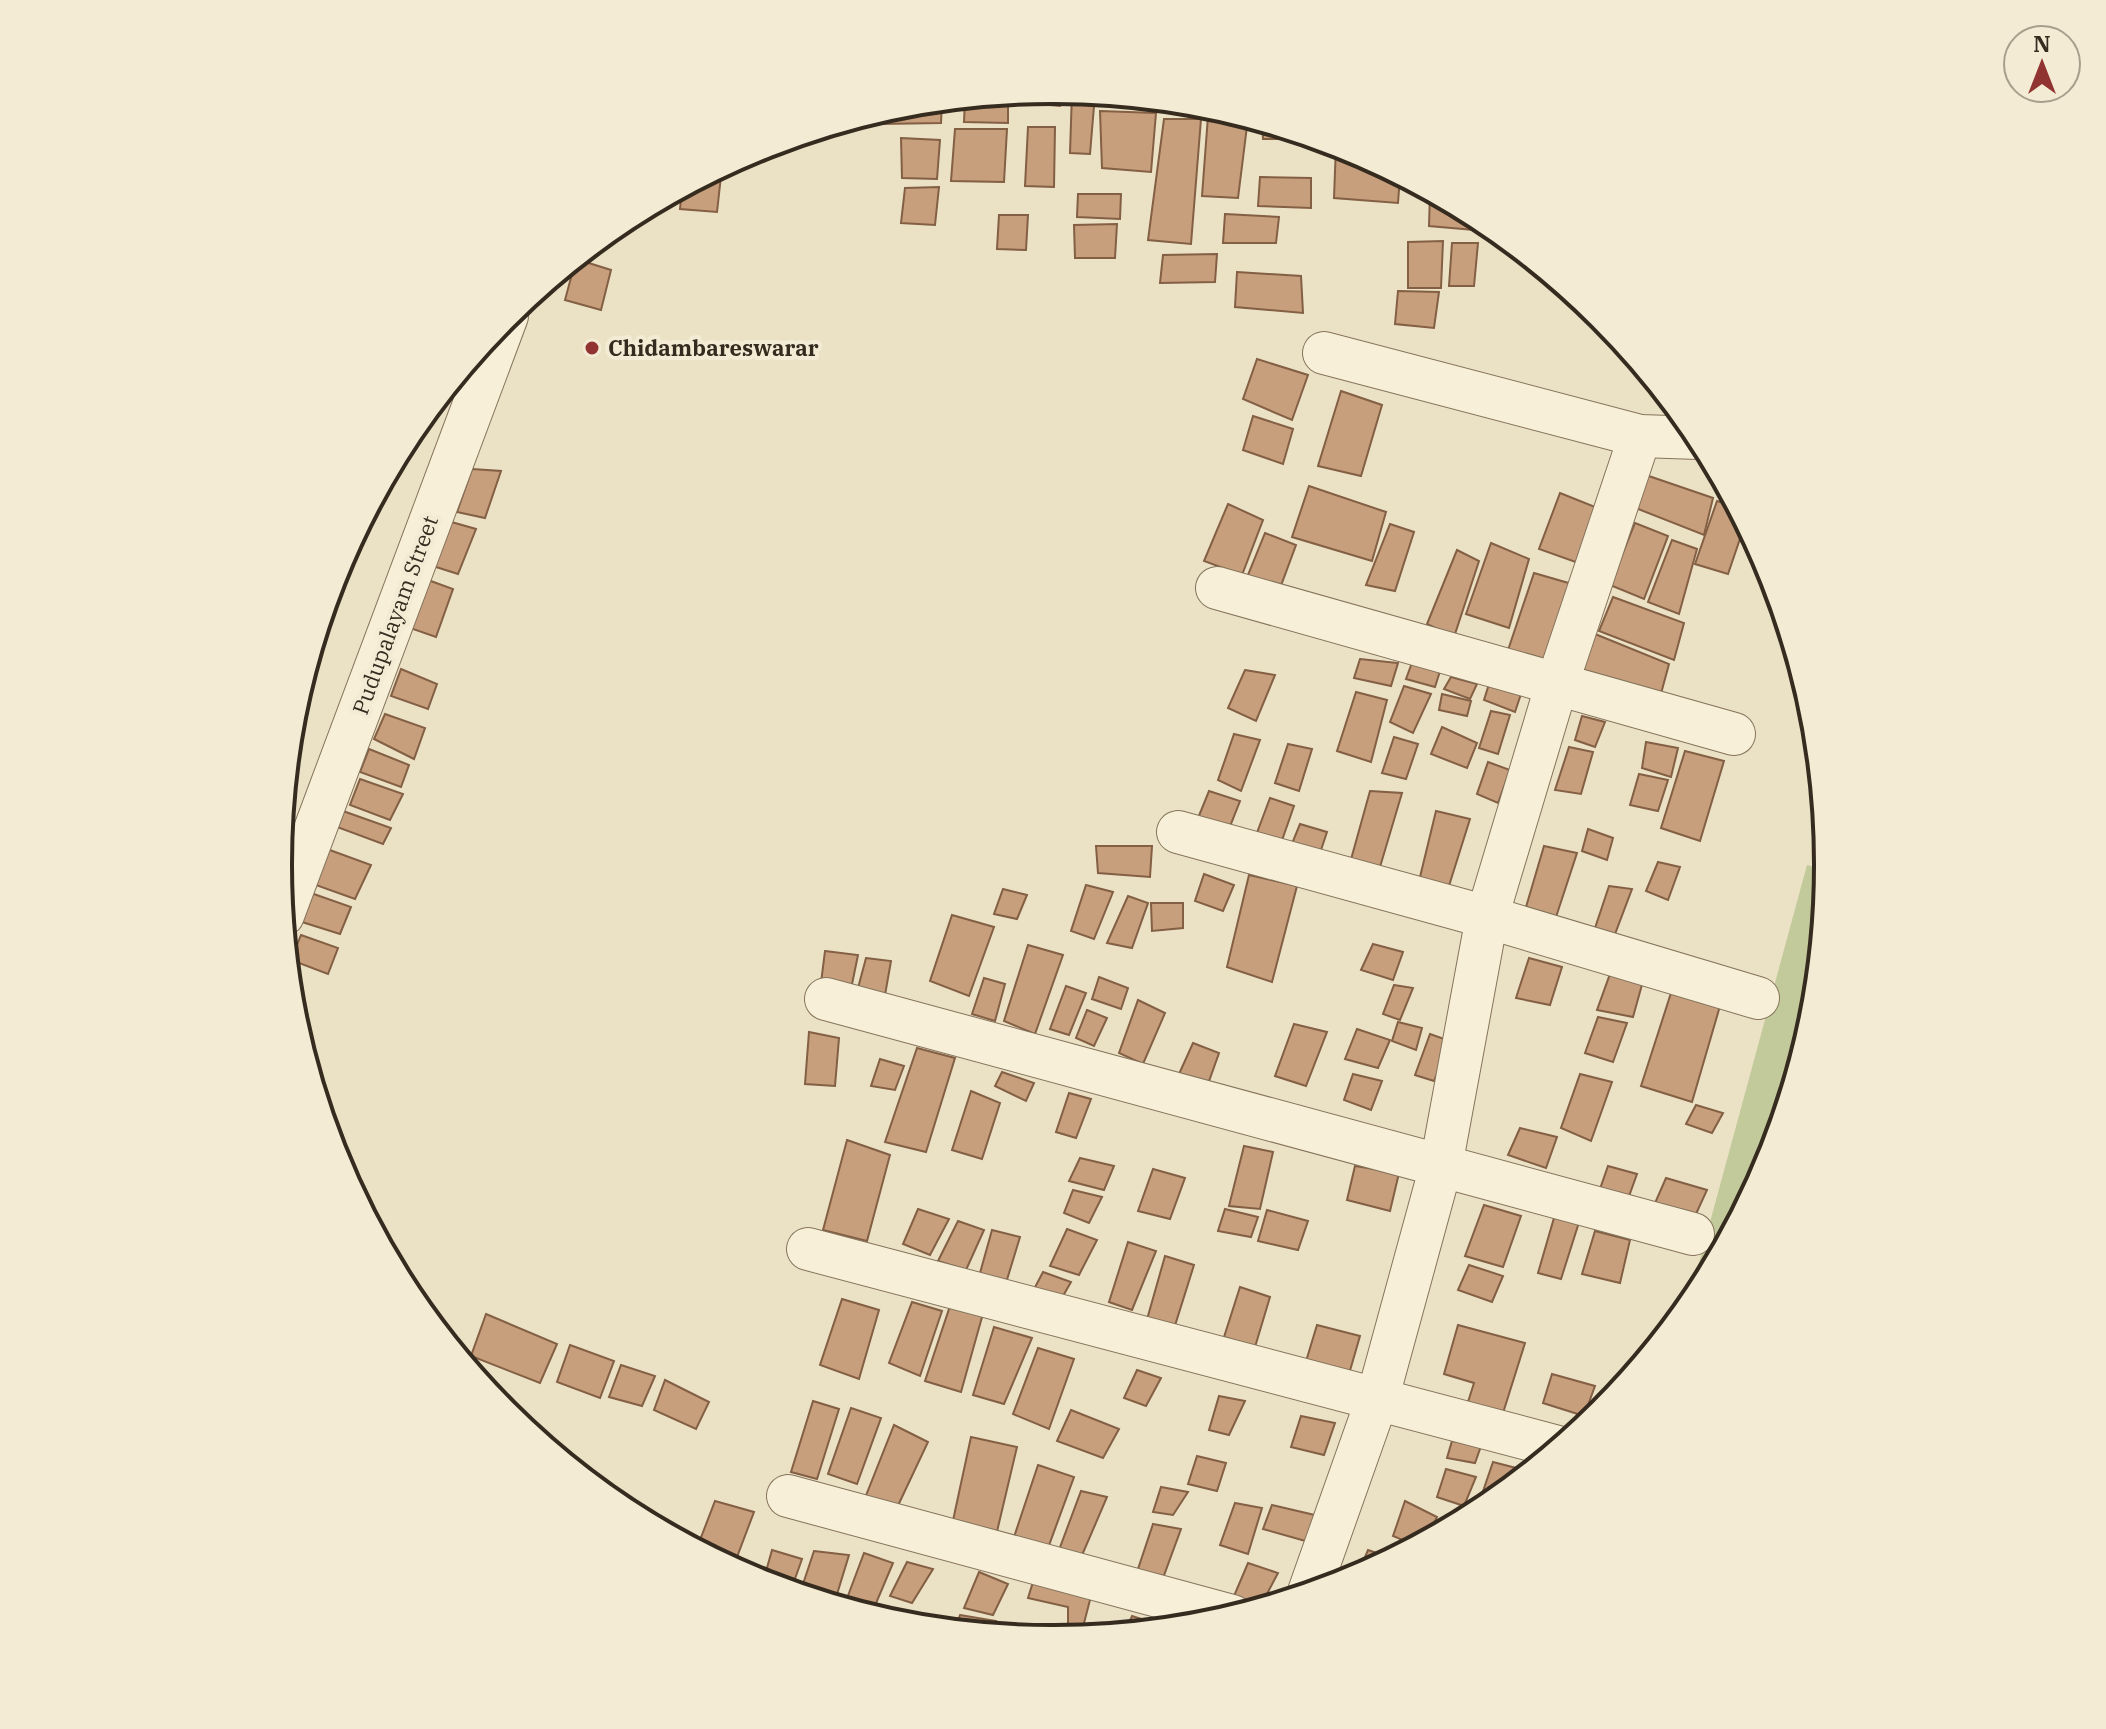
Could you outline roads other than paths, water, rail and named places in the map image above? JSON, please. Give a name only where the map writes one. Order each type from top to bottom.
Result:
[{"type":"street","points":[[1324,353],[1640,436],[1682,437]]},
{"type":"street","name":"Pudupalayam Street","points":[[293,886],[467,383]]},
{"type":"street","points":[[1314,1579],[1377,1400],[1441,1166],[1487,917],[1556,687],[1640,436]]},
{"type":"street","points":[[1217,588],[1556,687],[1734,734]]},
{"type":"street","points":[[1178,832],[1487,917],[1758,998]]},
{"type":"street","points":[[826,999],[1693,1234]]},
{"type":"street","points":[[808,1249],[1545,1444]]},
{"type":"street","points":[[788,1496],[1206,1609]]},
{"type":"place","name":"Chidambareswarar","points":[[592,348]]}]
